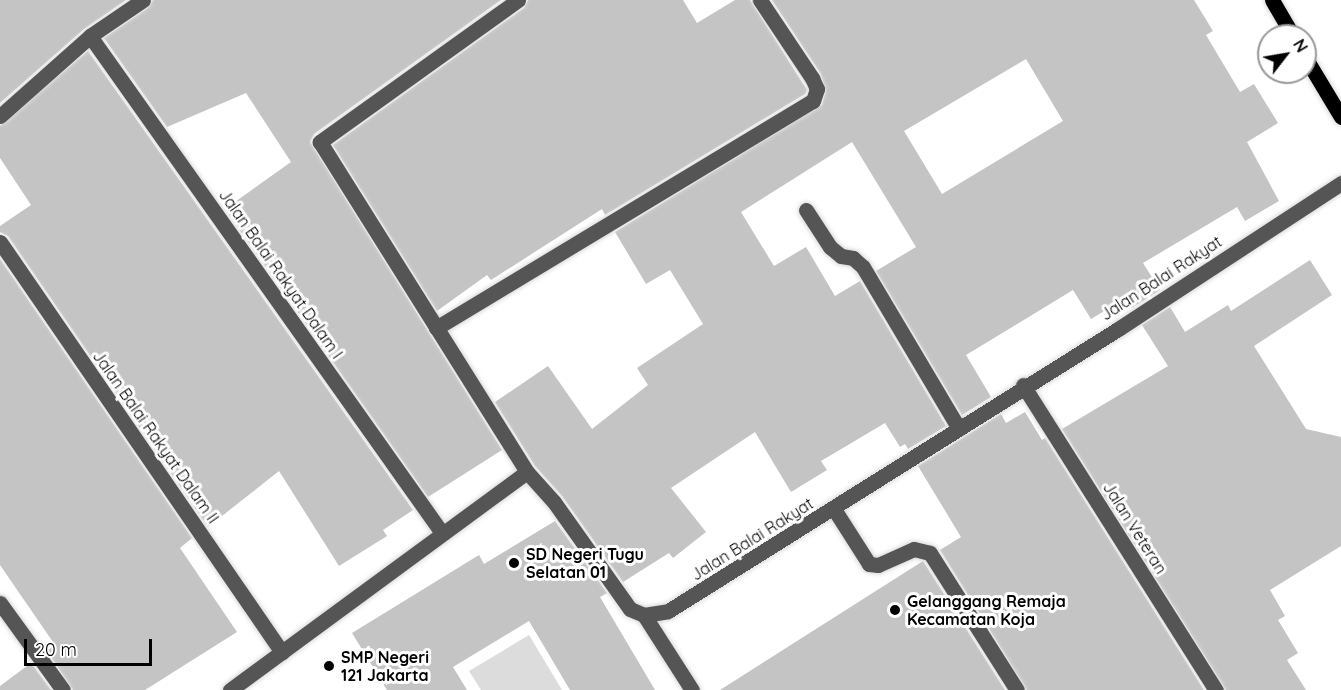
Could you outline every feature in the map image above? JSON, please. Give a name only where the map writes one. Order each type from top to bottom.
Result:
[{"type":"main road","points":[[1272,0],[1286,24]]},
{"type":"main road","points":[[1317,77],[1341,117]]},
{"type":"street","points":[[0,116],[90,36],[143,0]]},
{"type":"street","points":[[518,0],[320,142],[527,472],[554,502],[630,609],[644,615],[692,690]]},
{"type":"street","points":[[436,328],[813,101],[817,89],[812,78],[760,0]]},
{"type":"street","name":"Jalan Balai Rakyat Dalam I","points":[[90,36],[442,533]]},
{"type":"street","name":"Jalan Balai Rakyat","points":[[644,615],[669,611],[834,509],[1023,385],[1118,329],[1341,183]]},
{"type":"street","points":[[806,210],[830,247],[841,256],[853,258],[863,267],[959,429]]},
{"type":"street","name":"Jalan Balai Rakyat Dalam II","points":[[0,242],[282,652]]},
{"type":"street","name":"Jalan Veteran","points":[[1023,385],[1216,690]]},
{"type":"street","points":[[230,690],[527,472]]},
{"type":"street","points":[[834,509],[869,564],[878,565],[914,549],[930,552],[1017,690]]},
{"type":"street","points":[[0,603],[63,690]]},
{"type":"shaded area","points":[[529,635],[562,690],[481,690],[469,671]]},
{"type":"building","points":[[0,0],[126,0],[84,29],[0,103]]},
{"type":"building","points":[[153,0],[501,0],[314,134],[310,142],[502,450],[428,497],[225,209],[291,162],[246,93],[167,127],[104,38],[148,8]]},
{"type":"building","points":[[528,0],[683,0],[697,23],[735,0],[750,0],[807,90],[805,94],[605,215],[602,209],[491,280],[487,275],[437,311],[333,145],[524,8]]},
{"type":"building","points":[[772,0],[1194,0],[1213,31],[1206,35],[1240,92],[1254,84],[1278,123],[1247,142],[1279,201],[1245,221],[1237,207],[1143,263],[1160,290],[1132,308],[1126,298],[1091,319],[1073,290],[966,355],[991,397],[962,415],[876,271],[916,247],[852,142],[741,212],[774,266],[806,247],[835,296],[860,281],[946,426],[908,449],[905,444],[900,447],[885,423],[821,461],[827,470],[791,492],[755,432],[671,488],[706,532],[673,558],[669,553],[623,582],[562,496],[535,466],[495,402],[548,366],[592,429],[648,385],[637,368],[703,324],[670,270],[646,284],[615,232],[822,105],[826,91],[821,74]],"holes":[[[1026,59],[1063,121],[942,194],[904,131]]]},
{"type":"building","points":[[88,51],[413,510],[383,530],[387,536],[339,566],[279,471],[208,527],[8,236],[0,232],[0,226],[31,205],[0,158],[0,126]]},
{"type":"building","points":[[0,259],[192,538],[180,548],[237,632],[145,690],[73,690],[47,651],[55,645],[0,565]]},
{"type":"building","points":[[1310,260],[1332,295],[1254,346],[1306,429],[1341,437],[1341,546],[1270,590],[1285,616],[1278,620],[1298,653],[1287,660],[1306,690],[1226,690],[1062,429],[1168,366],[1142,325],[1170,307],[1185,332],[1228,305],[1231,311]]},
{"type":"building","points":[[1025,412],[1042,440],[1045,438],[1204,690],[1027,690],[940,550],[961,537],[918,466],[1001,414],[1006,423]]},
{"type":"building","name":"SD Negeri Tugu Selatan 01","points":[[555,521],[607,593],[600,597],[655,690],[570,690],[529,621],[453,667],[467,690],[387,690],[352,633],[479,555],[484,564]]},
{"type":"building","name":"Gelanggang Remaja Kecamatan Koja","points":[[923,561],[1005,690],[720,690]]},
{"type":"building","points":[[31,663],[51,690],[0,690],[0,686]]},
{"type":"place","name":"SD Negeri Tugu Selatan 01","points":[[514,563]]},
{"type":"place","name":"Gelanggang Remaja Kecamatan Koja","points":[[895,610]]},
{"type":"place","name":"SMP Negeri 121 Jakarta","points":[[329,666]]}]
